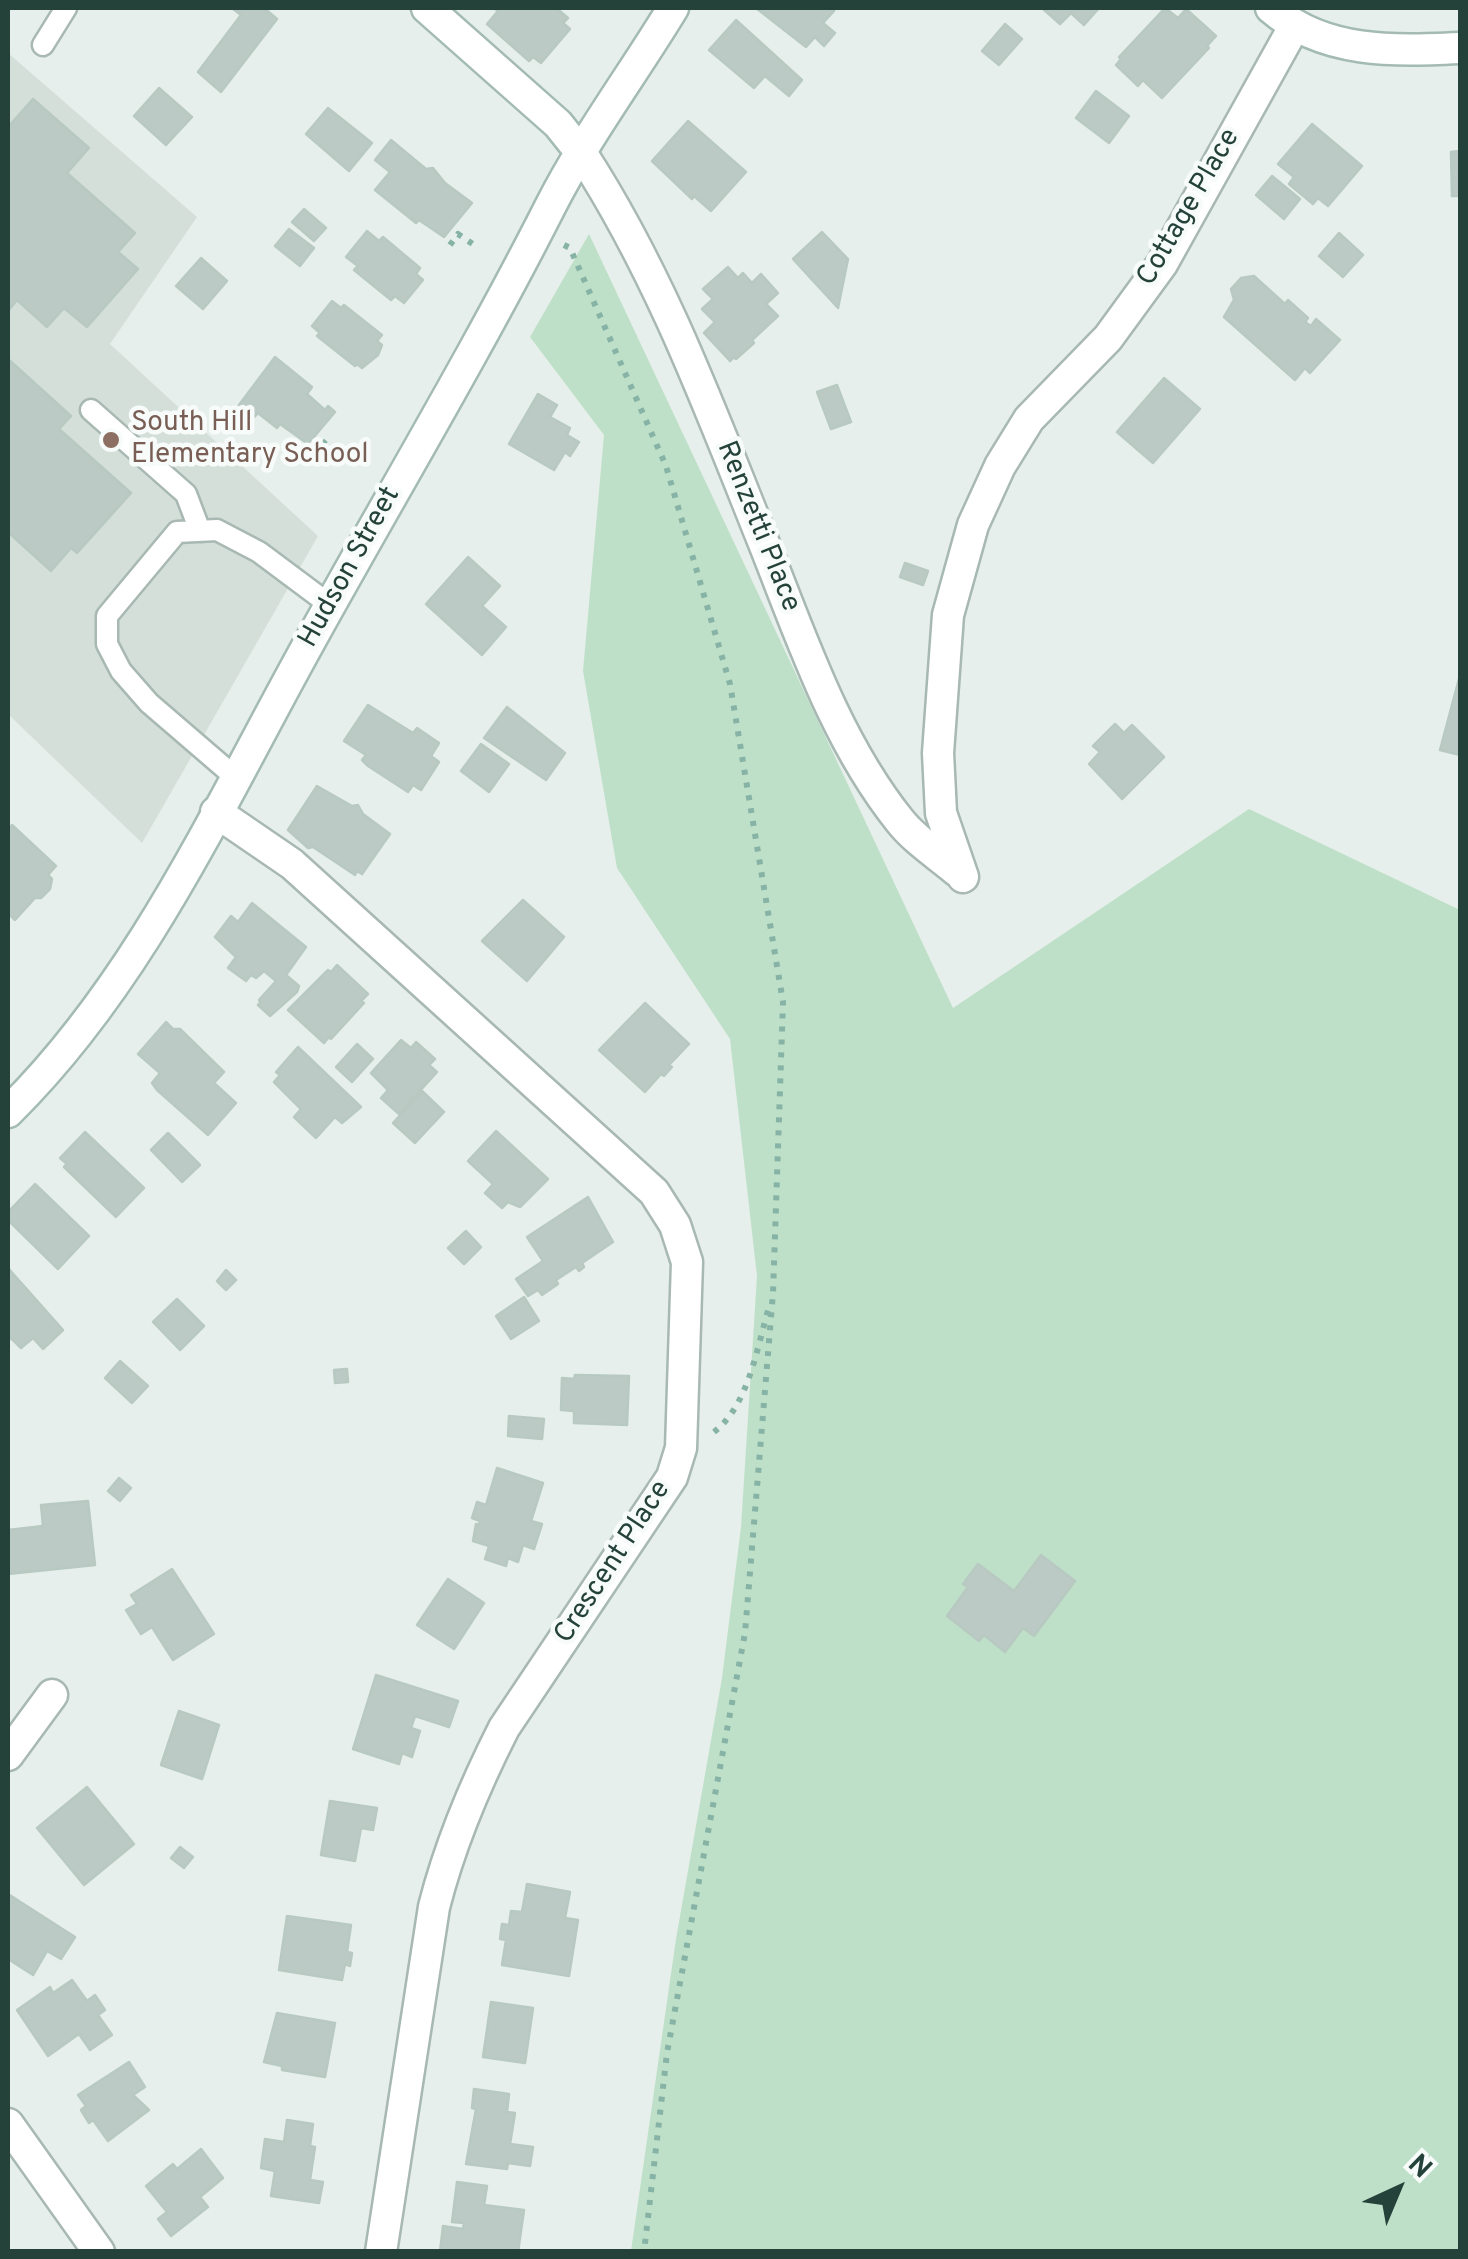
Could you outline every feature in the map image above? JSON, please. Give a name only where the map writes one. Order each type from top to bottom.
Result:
[{"type":"street","name":"Renzetti Place","points":[[427,8],[558,124],[602,186],[671,317],[818,678],[864,772],[902,824],[963,877]]},
{"type":"street","name":"Hudson Street","points":[[8,1112],[58,1060],[106,999],[165,904],[506,296],[550,208],[673,8]]},
{"type":"street","points":[[1283,16],[1307,32],[1349,46],[1399,50],[1460,48]]},
{"type":"street","name":"Cottage Place","points":[[963,877],[941,813],[938,753],[948,615],[973,525],[1000,466],[1029,419],[1108,338],[1162,264],[1283,16]]},
{"type":"street","name":"Crescent Place","points":[[216,812],[292,864],[654,1192],[675,1225],[687,1262],[681,1448],[672,1477],[504,1728],[482,1770],[450,1850],[434,1907],[381,2252]]},
{"type":"street","points":[[8,1755],[52,1694]]},
{"type":"street","points":[[8,2124],[99,2252]]},
{"type":"lane","points":[[43,45],[66,8]]},
{"type":"lane","points":[[91,410],[186,494],[200,531]]},
{"type":"lane","points":[[235,777],[149,703],[121,671],[106,644],[106,616],[177,532],[217,530],[259,552],[330,605]]},
{"type":"path","points":[[450,244],[458,234],[477,248]]},
{"type":"path","points":[[322,441],[348,463]]},
{"type":"path","points":[[681,1448],[708,1436],[733,1413],[773,1293]]},
{"type":"shaded area","name":"South Hill Elementary School","points":[[8,53],[197,217],[110,344],[318,536],[142,843],[8,714]]},
{"type":"green space","points":[[589,234],[953,1008],[1249,809],[1460,910],[1460,2251],[631,2251],[676,1939],[722,1678],[741,1527],[757,1276],[730,1039],[617,868],[583,671],[604,435],[530,337]]},
{"type":"building","points":[[232,8],[264,8],[277,19],[221,92],[198,72],[241,15]]},
{"type":"building","points":[[493,8],[556,8],[568,18],[563,23],[570,29],[541,63],[533,57],[529,61],[487,24],[498,11]]},
{"type":"building","points":[[756,8],[831,8],[834,11],[823,23],[835,33],[824,46],[815,37],[806,47]]},
{"type":"building","points":[[1042,8],[1099,8],[1084,25],[1071,13],[1060,24]]},
{"type":"building","points":[[1165,8],[1178,18],[1186,9],[1216,36],[1162,98],[1143,80],[1138,86],[1116,65]]},
{"type":"building","points":[[736,20],[802,80],[789,96],[765,76],[754,88],[709,50]]},
{"type":"building","points":[[1005,24],[1022,39],[999,65],[982,51]]},
{"type":"building","points":[[159,88],[192,117],[166,145],[134,116]]},
{"type":"building","points":[[1096,91],[1129,116],[1109,143],[1076,118]]},
{"type":"building","points":[[33,99],[89,148],[67,173],[135,233],[118,252],[138,269],[87,327],[64,308],[47,327],[17,300],[8,311],[8,127]]},
{"type":"building","points":[[328,108],[372,143],[349,171],[306,134]]},
{"type":"building","points":[[688,121],[746,172],[711,211],[694,196],[692,199],[652,161]]},
{"type":"building","points":[[1312,124],[1362,166],[1328,206],[1318,198],[1313,204],[1289,184],[1294,177],[1278,164]]},
{"type":"building","points":[[391,140],[426,169],[433,168],[445,183],[472,203],[444,237],[419,220],[416,223],[375,190],[390,172],[375,160]]},
{"type":"building","points":[[1460,151],[1460,196],[1452,196],[1451,152]]},
{"type":"building","points":[[1272,176],[1300,199],[1284,219],[1256,195]]},
{"type":"building","points":[[304,209],[326,228],[314,241],[292,222]]},
{"type":"building","points":[[289,229],[314,248],[300,266],[275,246]]},
{"type":"building","points":[[367,231],[379,241],[383,237],[420,268],[416,274],[423,280],[404,303],[395,296],[391,300],[354,270],[358,266],[346,257]]},
{"type":"building","points":[[822,232],[848,259],[838,308],[793,259]]},
{"type":"building","points":[[1339,233],[1363,255],[1343,277],[1319,256]]},
{"type":"building","points":[[201,258],[227,281],[203,309],[176,286]]},
{"type":"building","points":[[728,267],[738,278],[743,273],[752,283],[761,274],[778,293],[766,304],[778,316],[752,340],[754,343],[730,361],[704,333],[715,322],[702,309],[713,299],[703,289]]},
{"type":"building","points":[[1254,276],[1285,304],[1288,300],[1308,318],[1305,322],[1311,326],[1316,319],[1340,340],[1310,373],[1305,368],[1295,380],[1224,317],[1234,300],[1231,289],[1241,278]]},
{"type":"building","points":[[332,301],[341,308],[344,305],[382,335],[377,341],[382,345],[378,355],[362,368],[317,336],[320,333],[312,326]]},
{"type":"building","points":[[275,357],[312,387],[307,394],[325,410],[328,406],[335,412],[308,444],[280,424],[277,428],[239,405]]},
{"type":"building","points":[[8,359],[71,416],[59,429],[131,493],[77,553],[71,548],[51,571],[8,532]]},
{"type":"building","points":[[1164,378],[1200,409],[1153,463],[1117,432]]},
{"type":"building","points":[[837,385],[851,422],[831,429],[817,392]]},
{"type":"building","points":[[538,394],[557,405],[550,417],[570,428],[567,435],[579,442],[570,456],[565,452],[554,470],[509,444]]},
{"type":"building","points":[[468,557],[500,586],[482,606],[506,627],[482,655],[426,604]]},
{"type":"building","points":[[905,563],[928,571],[923,585],[900,577]]},
{"type":"building","points":[[1460,675],[1460,755],[1440,750]]},
{"type":"building","points":[[368,705],[413,733],[417,728],[439,743],[431,756],[439,762],[421,790],[413,785],[408,792],[368,766],[362,760],[366,755],[344,741]]},
{"type":"building","points":[[507,707],[565,753],[546,780],[484,738]]},
{"type":"building","points":[[1115,724],[1124,733],[1132,725],[1164,757],[1122,799],[1089,764],[1100,752],[1093,746]]},
{"type":"building","points":[[481,744],[509,764],[489,792],[461,771]]},
{"type":"building","points":[[317,786],[352,806],[358,805],[363,814],[390,834],[362,874],[357,871],[355,875],[313,847],[308,848],[288,830]]},
{"type":"building","points":[[12,825],[56,866],[48,875],[52,879],[50,889],[41,898],[35,898],[15,920],[8,913],[8,830]]},
{"type":"building","points":[[523,900],[564,937],[527,981],[482,941]]},
{"type":"building","points":[[252,903],[306,947],[286,975],[299,986],[297,992],[270,1016],[258,1005],[276,981],[264,971],[246,981],[228,968],[236,957],[215,937],[231,916],[238,922]]},
{"type":"building","points":[[337,965],[368,994],[361,1001],[364,1003],[324,1043],[288,1010]]},
{"type":"building","points":[[645,1003],[689,1044],[664,1076],[661,1074],[645,1092],[599,1050]]},
{"type":"building","points":[[166,1022],[173,1029],[180,1029],[224,1072],[214,1083],[236,1103],[208,1135],[157,1090],[152,1083],[160,1073],[138,1054]]},
{"type":"building","points":[[401,1040],[411,1048],[416,1042],[435,1059],[429,1065],[437,1072],[399,1114],[381,1098],[388,1090],[371,1073]]},
{"type":"building","points":[[357,1044],[373,1059],[352,1082],[336,1067]]},
{"type":"building","points":[[298,1047],[361,1107],[342,1123],[335,1117],[316,1138],[294,1117],[301,1109],[274,1082],[280,1075],[276,1072]]},
{"type":"building","points":[[422,1091],[444,1112],[415,1143],[393,1123]]},
{"type":"building","points":[[496,1131],[548,1179],[520,1207],[508,1202],[502,1208],[485,1193],[493,1184],[468,1161]]},
{"type":"building","points":[[85,1132],[144,1188],[116,1217],[64,1167],[67,1164],[60,1158]]},
{"type":"building","points":[[168,1133],[200,1165],[182,1182],[151,1150]]},
{"type":"building","points":[[35,1184],[89,1236],[58,1269],[8,1220],[8,1212]]},
{"type":"building","points":[[588,1197],[613,1242],[582,1263],[584,1267],[579,1271],[576,1267],[556,1280],[558,1284],[542,1295],[538,1290],[528,1296],[516,1279],[543,1261],[527,1237]]},
{"type":"building","points":[[466,1231],[481,1247],[464,1264],[448,1248]]},
{"type":"building","points":[[8,1268],[63,1330],[43,1349],[33,1338],[21,1348],[11,1338],[8,1341]]},
{"type":"building","points":[[226,1270],[236,1280],[226,1290],[217,1281]]},
{"type":"building","points":[[524,1297],[539,1321],[511,1339],[496,1316]]},
{"type":"building","points":[[177,1299],[204,1326],[180,1350],[153,1322]]},
{"type":"building","points":[[120,1361],[148,1386],[132,1403],[105,1378]]},
{"type":"building","points":[[347,1369],[348,1382],[335,1383],[334,1370]]},
{"type":"building","points":[[575,1375],[629,1376],[627,1425],[574,1423],[574,1411],[561,1410],[562,1378],[574,1379]]},
{"type":"building","points":[[509,1416],[544,1419],[542,1439],[508,1436]]},
{"type":"building","points":[[497,1468],[543,1483],[531,1521],[542,1524],[534,1549],[523,1545],[518,1562],[508,1558],[506,1566],[485,1559],[489,1546],[473,1541],[480,1521],[472,1518],[477,1502],[486,1505]]},
{"type":"building","points":[[119,1478],[131,1488],[120,1501],[108,1491]]},
{"type":"building","points":[[88,1501],[95,1565],[8,1574],[8,1530],[43,1526],[41,1505]]},
{"type":"building","points":[[1041,1555],[1075,1581],[1034,1636],[1023,1628],[1005,1652],[984,1635],[979,1641],[947,1616],[968,1587],[963,1584],[978,1564],[1014,1591]]},
{"type":"building","points":[[172,1569],[214,1634],[173,1660],[152,1627],[141,1634],[126,1610],[137,1604],[131,1595]]},
{"type":"building","points":[[448,1579],[484,1603],[454,1649],[417,1625]]},
{"type":"building","points":[[376,1675],[458,1701],[449,1727],[415,1716],[411,1728],[420,1731],[412,1757],[402,1753],[399,1764],[353,1749]]},
{"type":"building","points":[[179,1711],[219,1725],[202,1779],[161,1765]]},
{"type":"building","points":[[87,1787],[134,1844],[84,1885],[37,1828]]},
{"type":"building","points":[[330,1801],[377,1808],[373,1830],[361,1828],[355,1861],[321,1855]]},
{"type":"building","points":[[180,1847],[193,1857],[184,1868],[171,1858]]},
{"type":"building","points":[[527,1884],[570,1892],[565,1918],[578,1920],[569,1976],[502,1965],[506,1940],[500,1939],[502,1924],[509,1925],[511,1911],[522,1912]]},
{"type":"building","points":[[8,1894],[75,1937],[61,1959],[47,1951],[33,1975],[8,1959]]},
{"type":"building","points":[[287,1916],[351,1925],[347,1952],[352,1953],[350,1966],[345,1964],[342,1980],[279,1970]]},
{"type":"building","points":[[72,1980],[87,2001],[95,1995],[105,2010],[98,2015],[112,2035],[90,2050],[79,2034],[48,2056],[17,2010],[50,1987],[53,1993]]},
{"type":"building","points":[[491,2002],[533,2008],[525,2063],[483,2057]]},
{"type":"building","points":[[277,2013],[335,2023],[325,2077],[282,2070],[282,2066],[264,2062]]},
{"type":"building","points":[[129,2062],[145,2087],[133,2095],[149,2110],[108,2141],[93,2120],[89,2123],[81,2110],[86,2106],[78,2095]]},
{"type":"building","points":[[474,2089],[509,2094],[507,2112],[515,2113],[510,2144],[533,2147],[530,2166],[508,2163],[507,2169],[466,2164],[476,2109],[472,2108]]},
{"type":"building","points":[[287,2120],[313,2124],[310,2146],[315,2147],[310,2180],[323,2182],[319,2203],[271,2196],[275,2171],[261,2168],[265,2139],[284,2142]]},
{"type":"building","points":[[201,2149],[223,2178],[200,2197],[208,2207],[171,2236],[158,2219],[167,2212],[146,2186],[173,2164],[177,2169]]},
{"type":"building","points":[[457,2182],[487,2186],[484,2205],[524,2210],[518,2252],[440,2252],[443,2226],[463,2229],[464,2223],[452,2222]]},
{"type":"place","name":"South Hill Elementary School","points":[[111,440]]}]
